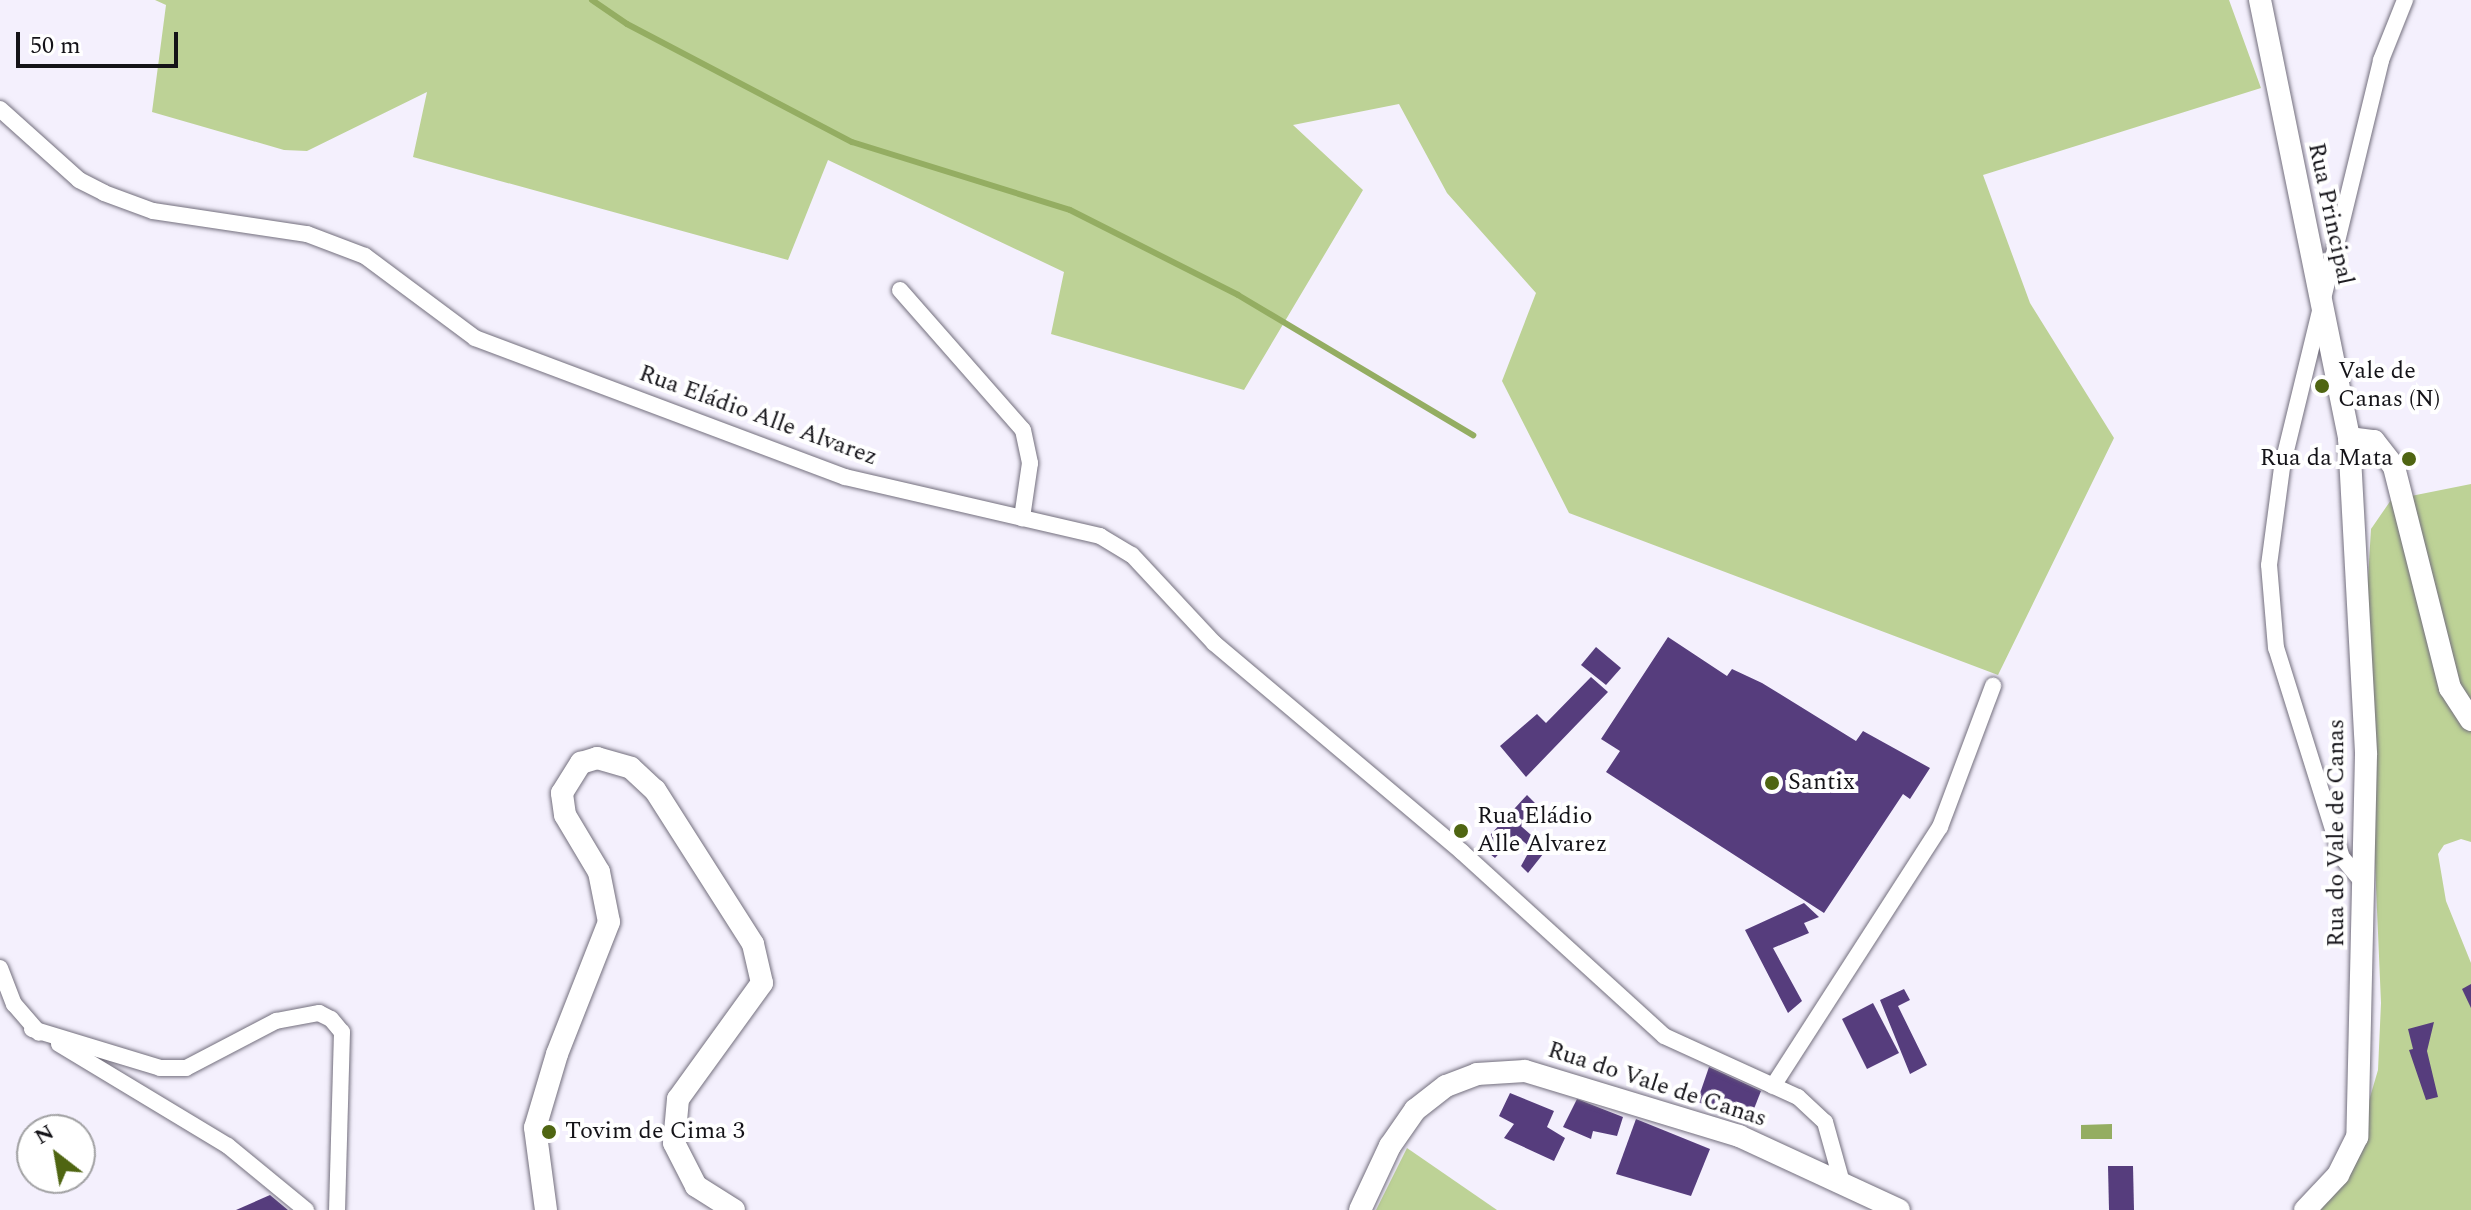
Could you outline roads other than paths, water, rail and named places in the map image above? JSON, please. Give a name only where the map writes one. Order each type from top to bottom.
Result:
[{"type":"street","name":"Rua Principal","points":[[2260,0],[2349,438]]},
{"type":"street","points":[[2366,886],[2342,858],[2276,648],[2269,565],[2282,467],[2323,309],[2381,60],[2405,0]]},
{"type":"street","name":"Rua Eládio Alle Alvarez","points":[[0,109],[79,180],[104,193],[153,211],[307,234],[365,256],[475,338],[845,477],[1100,536],[1132,555],[1225,652],[1462,852],[1664,1036],[1798,1097],[1825,1122],[1841,1179]]},
{"type":"street","points":[[900,290],[1023,430],[1030,463],[1022,518]]},
{"type":"street","points":[[2349,438],[2374,441],[2394,467],[2450,688],[2471,720]]},
{"type":"street","name":"Rua do Vale de Canas","points":[[2305,1210],[2338,1175],[2357,1137],[2366,886],[2366,755],[2349,438]]},
{"type":"street","points":[[1773,1086],[1940,827],[1993,686]]},
{"type":"street","points":[[546,1210],[535,1128],[557,1054],[609,922],[599,872],[565,815],[562,793],[581,763],[597,758],[631,768],[655,790],[753,944],[762,983],[678,1099],[674,1143],[696,1186],[734,1210]]},
{"type":"street","points":[[0,968],[14,1004],[32,1029],[228,1146],[306,1210]]},
{"type":"street","points":[[32,1029],[160,1068],[186,1068],[276,1021],[319,1013],[331,1019],[342,1032],[337,1210]]},
{"type":"street","name":"Rua do Vale de Canas","points":[[1360,1210],[1390,1146],[1415,1110],[1446,1086],[1489,1073],[1525,1071],[1563,1079],[1739,1136],[1841,1179],[1899,1210]]},
{"type":"waterway","points":[[592,0],[627,24],[852,142],[1070,210],[1238,295],[1473,435]]},
{"type":"place","name":"Vale de Canas (N)","points":[[2322,386]]},
{"type":"place","name":"Rua da Mata","points":[[2409,459]]},
{"type":"place","name":"Santix","points":[[1772,783]]},
{"type":"place","name":"Rua Eládio Alle Alvarez","points":[[1461,831]]},
{"type":"place","name":"Tovim de Cima 3","points":[[549,1132]]}]
